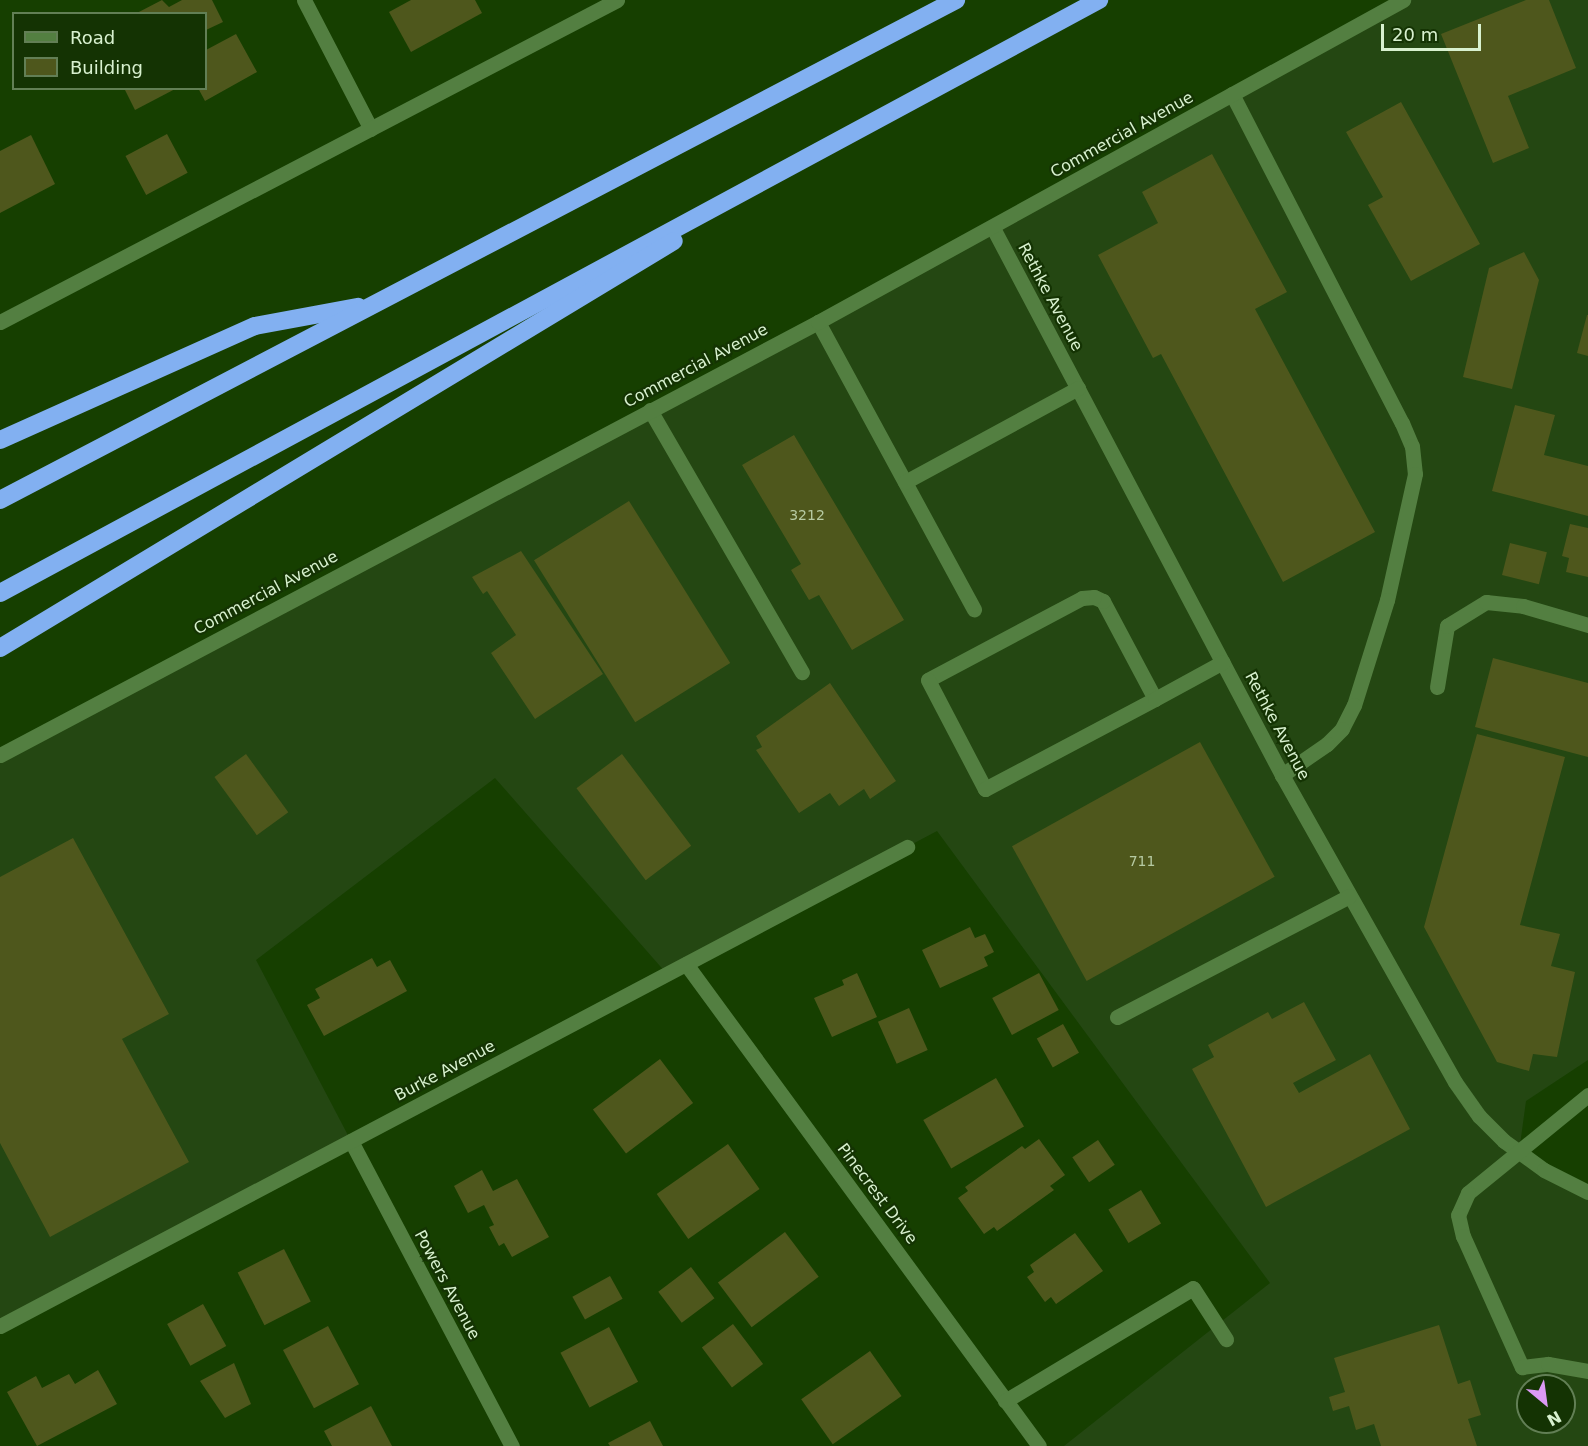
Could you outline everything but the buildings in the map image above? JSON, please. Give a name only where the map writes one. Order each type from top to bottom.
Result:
[{"type":"highway","points":[[0,500],[956,0]]},
{"type":"highway","points":[[0,593],[1099,0]]},
{"type":"highway","points":[[0,648],[890,111]]},
{"type":"highway","points":[[0,440],[255,326],[374,304]]},
{"type":"street","points":[[304,0],[371,129]]},
{"type":"street","points":[[0,322],[617,0]]},
{"type":"street","name":"Commercial Avenue","points":[[0,755],[993,228],[1403,0]]},
{"type":"street","points":[[1232,94],[1402,423],[1412,446],[1415,474],[1387,600],[1354,705],[1342,729],[1327,744],[1282,775]]},
{"type":"street","name":"Rethke Avenue","points":[[993,228],[1282,775],[1471,1107],[1518,1152],[1556,1178],[1588,1192]]},
{"type":"street","points":[[818,322],[974,609]]},
{"type":"street","points":[[906,483],[1078,388]]},
{"type":"street","points":[[650,410],[802,672]]},
{"type":"street","points":[[1155,699],[1103,601],[1094,597],[1082,598],[928,680],[985,789],[1155,699],[1223,662]]},
{"type":"street","points":[[1437,687],[1447,626],[1486,602],[1523,606],[1588,625]]},
{"type":"street","name":"Burke Avenue","points":[[0,1326],[907,847]]},
{"type":"street","points":[[1117,1017],[1349,896]]},
{"type":"street","name":"Pinecrest Drive","points":[[686,964],[1039,1446]]},
{"type":"street","points":[[1588,1095],[1462,1199],[1458,1215],[1463,1236],[1522,1367],[1548,1364],[1588,1371]]},
{"type":"street","name":"Powers Avenue","points":[[351,1141],[512,1446]]},
{"type":"street","points":[[1005,1401],[1193,1288],[1226,1339]]},
{"type":"shaded area","points":[[1403,0],[1588,0],[1588,1060],[1526,1101],[1519,1152],[1588,1192],[1588,1446],[1064,1446],[1270,1283],[937,831],[667,974],[495,778],[256,960],[351,1141],[0,1326],[0,755]]}]
